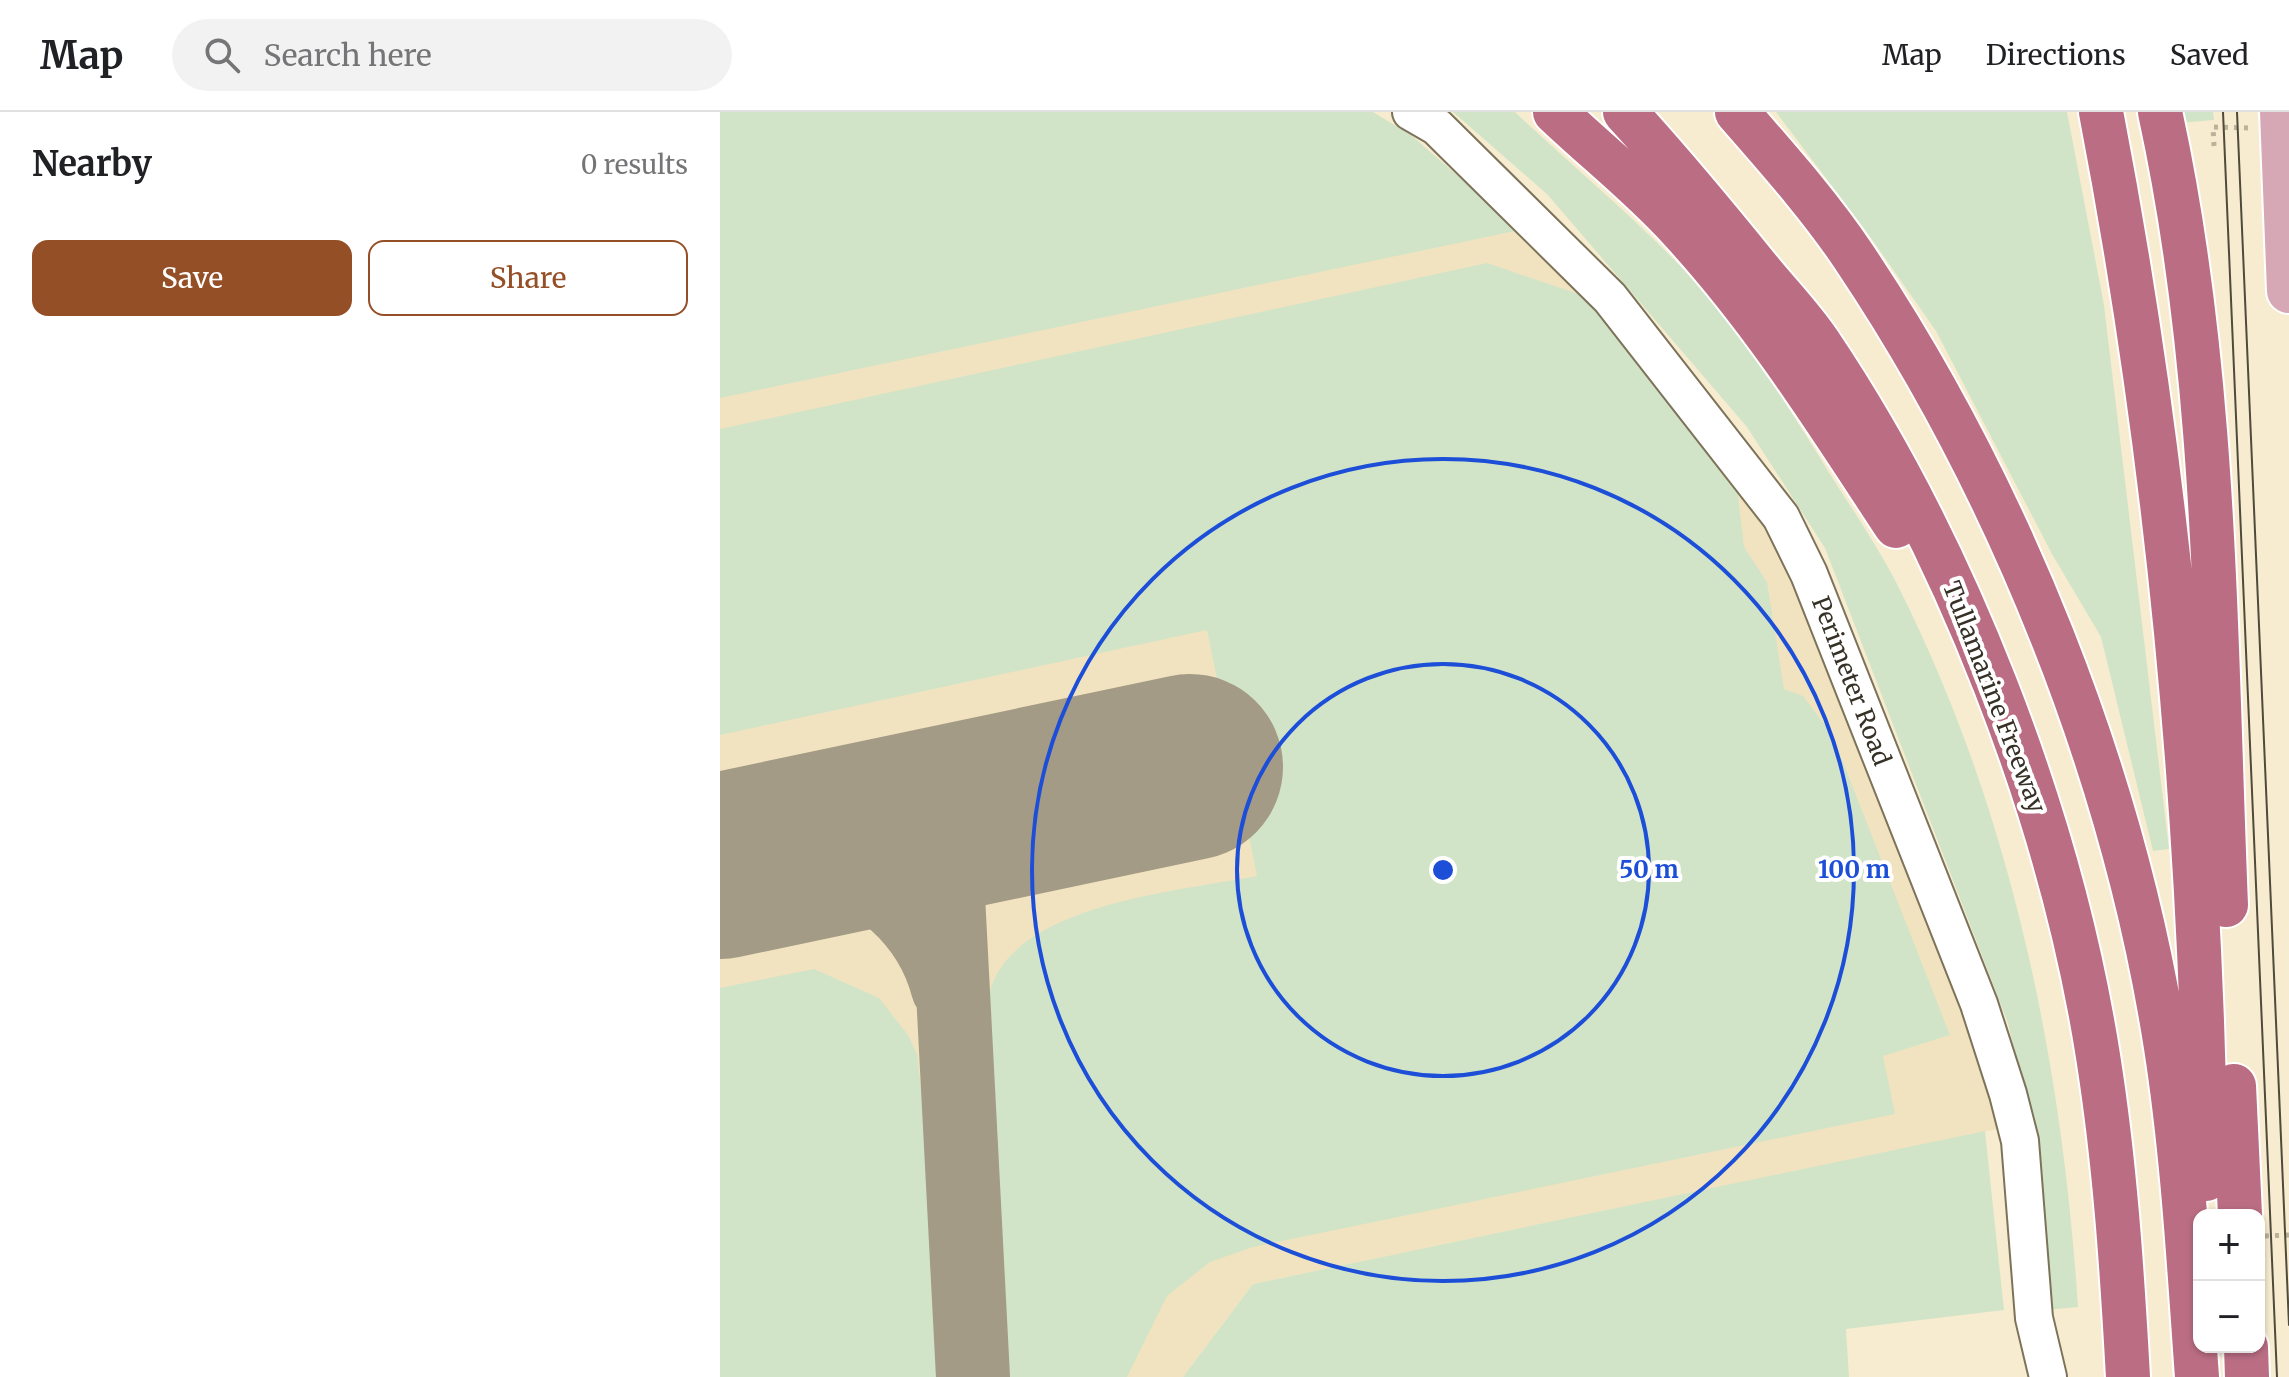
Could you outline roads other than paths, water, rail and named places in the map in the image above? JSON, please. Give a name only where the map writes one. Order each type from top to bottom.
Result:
[{"type":"highway","points":[[1555,112],[1679,227],[1770,336],[1939,591],[1996,688]]},
{"type":"highway","name":"Tullamarine Freeway","points":[[1625,112],[1817,341],[1922,519],[1996,688],[2028,775],[2058,875],[2098,1053],[2120,1240],[2128,1377]]},
{"type":"highway","points":[[1737,112],[1853,255],[1938,394],[2045,621],[2085,728],[2133,894],[2166,1049],[2186,1225],[2197,1377]]},
{"type":"highway","points":[[2101,112],[2148,389],[2184,702],[2205,1061],[2207,1209]]},
{"type":"highway","points":[[2160,112],[2189,264],[2206,441],[2240,1209]]},
{"type":"highway","points":[[2206,1377],[2207,1353]]},
{"type":"highway","points":[[2246,1353],[2247,1377]]},
{"type":"main road","points":[[2282,112],[2289,291]]},
{"type":"street","name":"Perimeter Road","points":[[1411,112],[1437,127],[1610,298],[1781,517],[1809,574],[1979,1004],[2008,1094],[2020,1141],[2033,1307],[2048,1377]]},
{"type":"tram line","points":[[2223,112],[2277,1377]]},
{"type":"tram line","points":[[2237,112],[2289,1325]]}]
